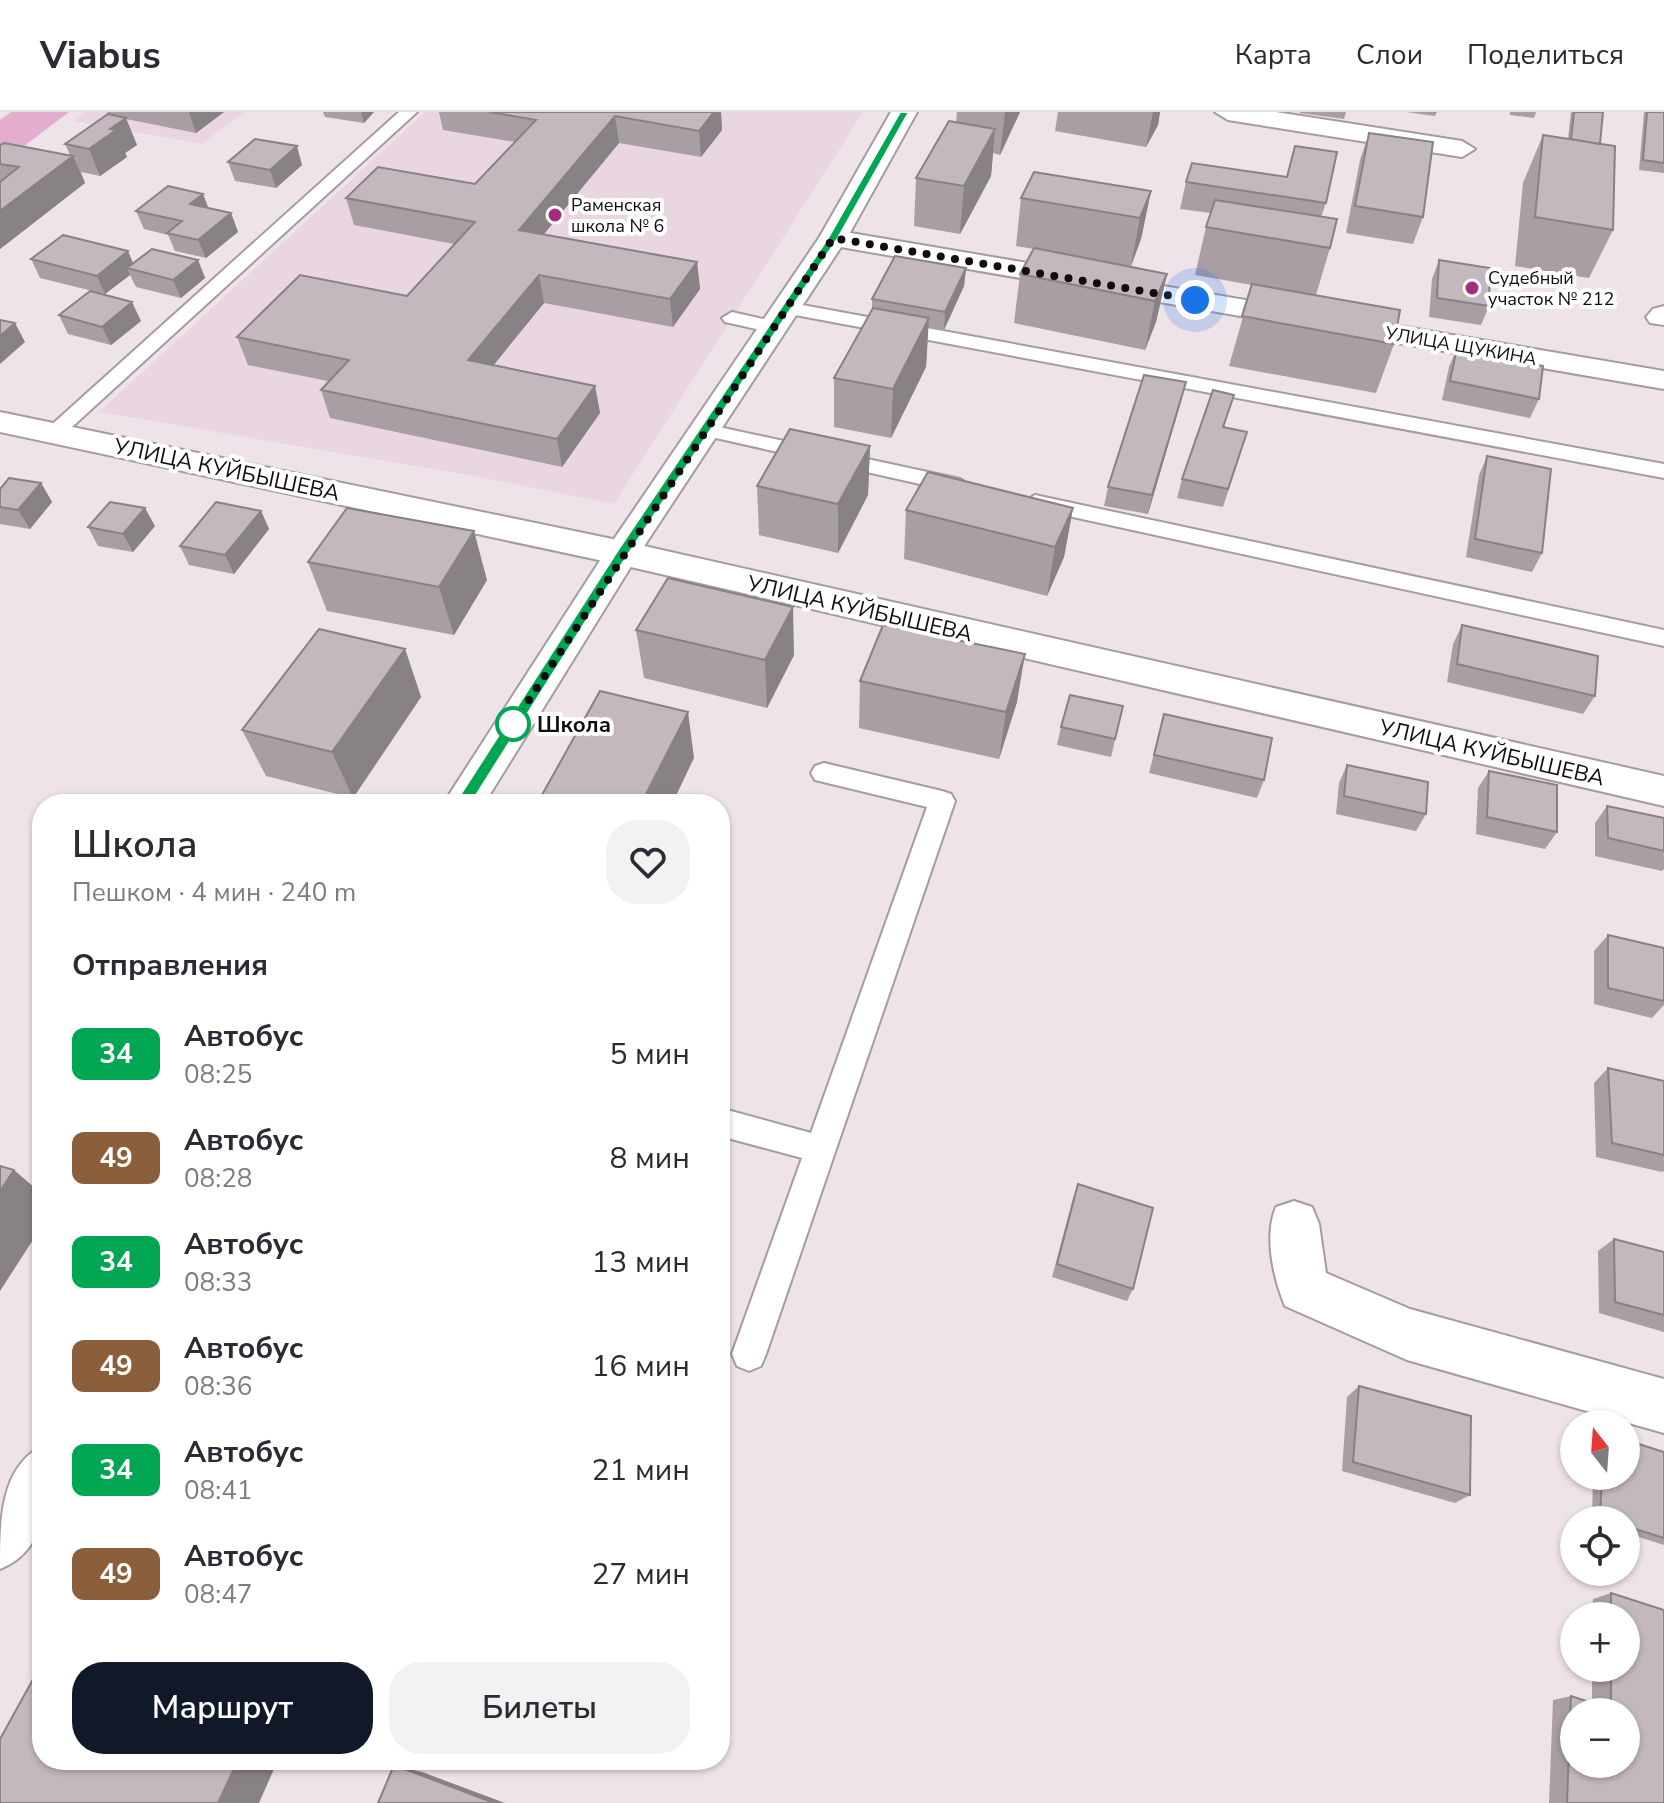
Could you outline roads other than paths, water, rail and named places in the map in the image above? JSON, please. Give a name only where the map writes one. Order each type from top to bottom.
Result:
[{"type":"street","points":[[469,794],[622,553],[833,238],[904,112]]},
{"type":"street","points":[[1228,112],[1462,149]]},
{"type":"street","name":"УЛИЦА ЩУКИНА","points":[[833,238],[1664,380]]},
{"type":"street","name":"УЛИЦА КУЙБЫШЕВА","points":[[0,422],[622,553],[1664,791]]},
{"type":"street","points":[[1294,1224],[1303,1288],[1407,1334],[1664,1406]]},
{"type":"street","points":[[0,1541],[32,1490]]},
{"type":"lane","points":[[54,433],[409,112]]},
{"type":"lane","points":[[732,318],[780,318],[1664,471]]},
{"type":"lane","points":[[705,430],[987,492]]},
{"type":"lane","points":[[1018,498],[1664,638]]},
{"type":"lane","points":[[749,1354],[942,801],[824,773]]},
{"type":"lane","points":[[730,1125],[821,1149]]},
{"type":"place","name":"Раменская школа № 6","points":[[555,215]]},
{"type":"place","name":"Судебный участок № 212","points":[[1472,288]]},
{"type":"place","name":"Школа","points":[[513,724]]}]
